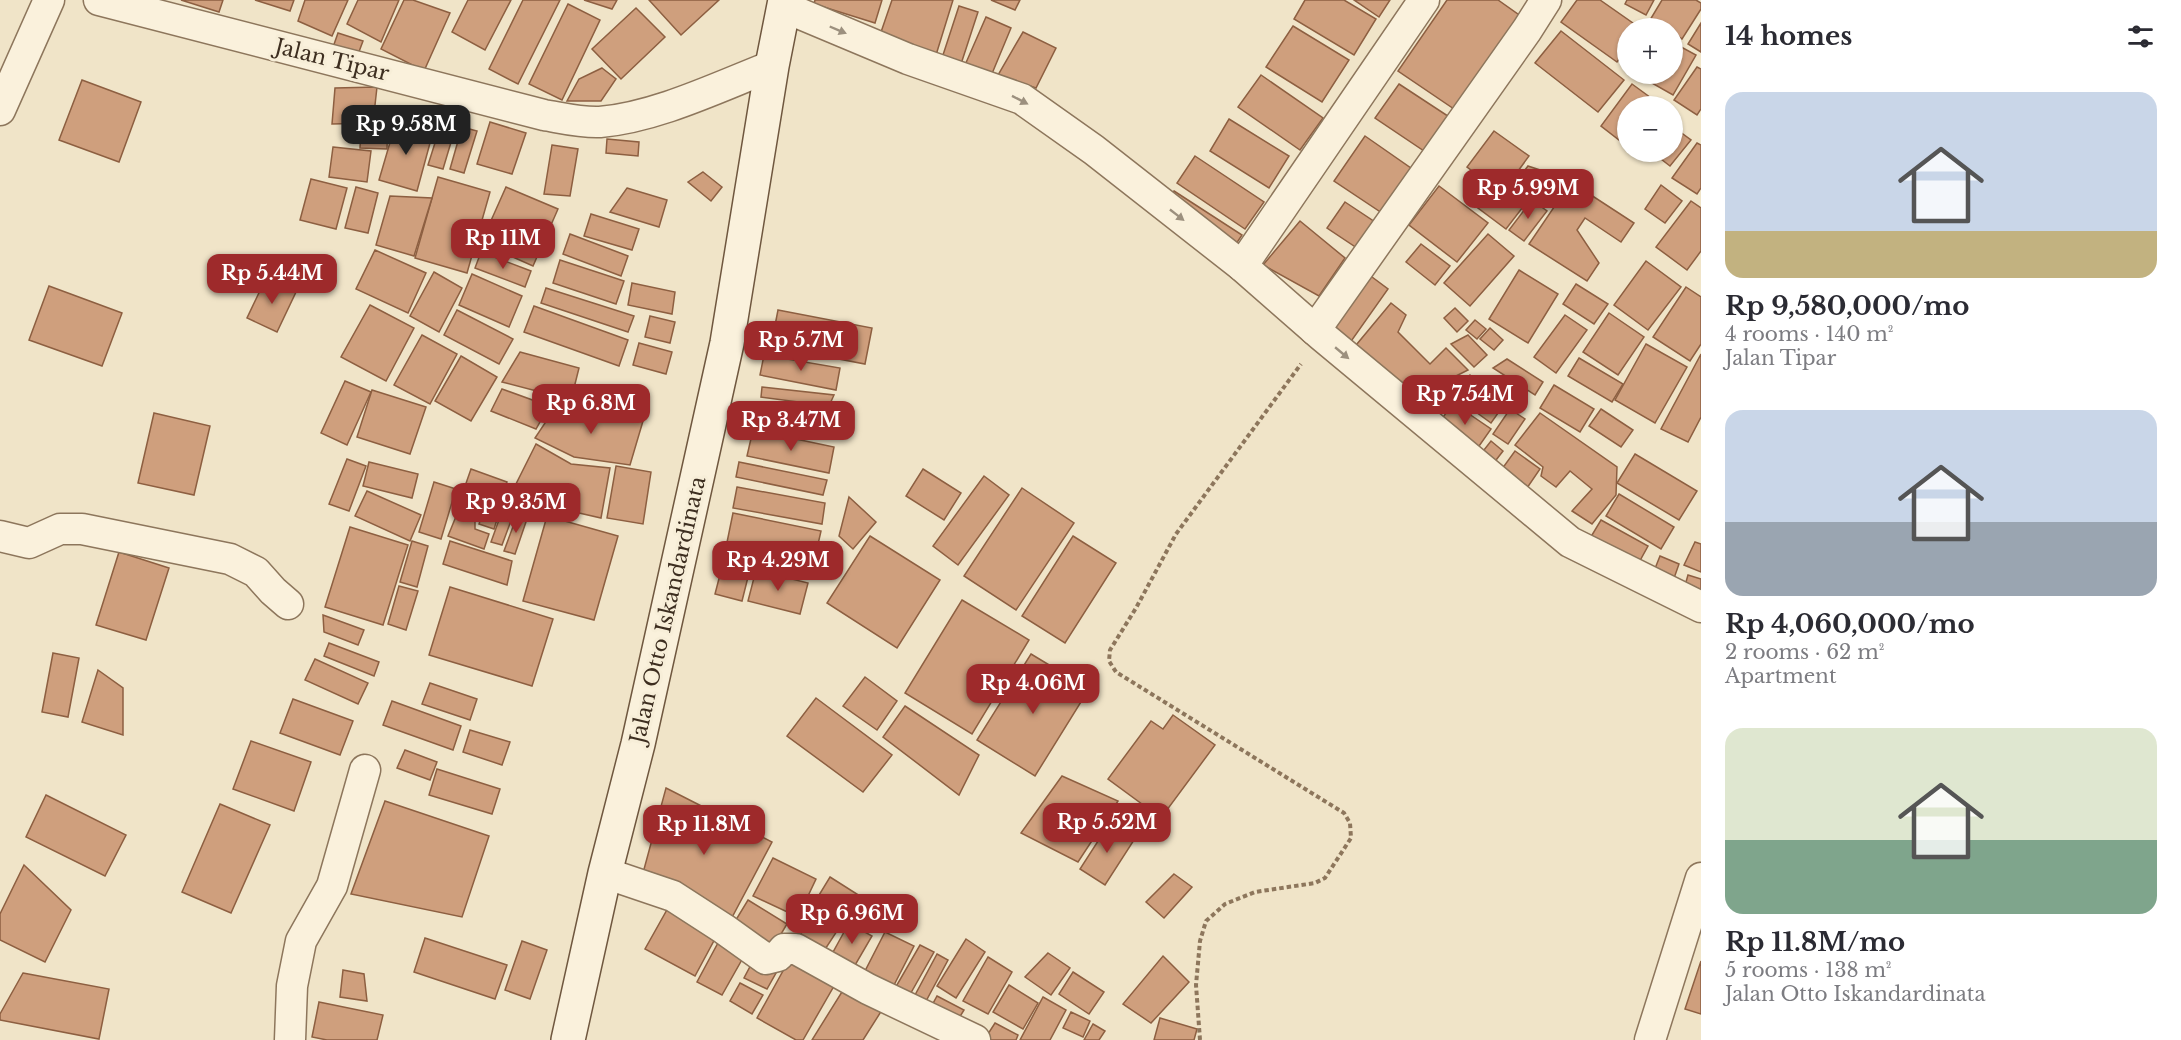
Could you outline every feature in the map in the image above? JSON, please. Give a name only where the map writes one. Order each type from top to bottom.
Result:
[{"type":"main road","name":"Jalan Otto Iskandardinata","points":[[568,1040],[605,873],[638,744],[727,343],[772,66],[785,4]]},
{"type":"street","points":[[0,110],[49,0]]},
{"type":"street","name":"Jalan Tipar","points":[[99,0],[544,115],[599,122],[659,110],[772,66]]},
{"type":"street","points":[[1242,266],[1424,0]]},
{"type":"street","points":[[1318,333],[1546,0]]},
{"type":"street","points":[[785,4],[908,59],[1022,99],[1094,150],[1242,266],[1318,333],[1570,542],[1701,607]]},
{"type":"street","points":[[0,536],[29,543],[60,529],[81,529],[230,559],[256,572],[288,604]]},
{"type":"street","points":[[290,1040],[292,986],[301,941],[332,886],[365,770]]},
{"type":"street","points":[[605,873],[673,896],[724,928],[766,959],[778,956],[784,949],[796,949],[868,989],[975,1040]]},
{"type":"street","points":[[1650,1040],[1701,878]]},
{"type":"path","points":[[1200,1040],[1196,985],[1200,941],[1206,921],[1225,904],[1255,892],[1315,884],[1325,878],[1351,838],[1350,823],[1344,813],[1116,672],[1109,661],[1110,650],[1136,608],[1176,534],[1318,333]]},
{"type":"building","points":[[181,0],[223,0],[219,12]]},
{"type":"building","points":[[255,0],[294,0],[290,11]]},
{"type":"building","points":[[305,0],[348,0],[332,36],[298,21]]},
{"type":"building","points":[[358,0],[399,0],[381,42],[347,24]]},
{"type":"building","points":[[404,0],[413,0],[450,13],[424,71],[381,49]]},
{"type":"building","points":[[468,0],[511,0],[485,50],[452,32]]},
{"type":"building","points":[[523,0],[560,0],[518,84],[489,69]]},
{"type":"building","points":[[584,0],[617,0],[612,9]]},
{"type":"building","points":[[649,0],[719,0],[681,35]]},
{"type":"building","points":[[815,0],[882,0],[875,23],[814,4]]},
{"type":"building","points":[[892,0],[953,0],[936,55],[880,35]]},
{"type":"building","points":[[991,0],[1020,0],[1015,10]]},
{"type":"building","points":[[1305,0],[1344,0],[1376,19],[1354,55],[1294,19]]},
{"type":"building","points":[[1354,0],[1390,0],[1379,17]]},
{"type":"building","points":[[1447,0],[1498,0],[1522,17],[1457,111],[1398,71]]},
{"type":"building","points":[[1577,0],[1600,0],[1626,18],[1617,18],[1617,62],[1561,22]]},
{"type":"building","points":[[1627,0],[1654,0],[1646,15],[1625,4]]},
{"type":"building","points":[[1662,0],[1696,0],[1701,3],[1701,9],[1683,37],[1683,18],[1651,18]]},
{"type":"building","points":[[568,4],[600,20],[562,100],[529,84]]},
{"type":"building","points":[[959,6],[978,12],[961,64],[942,58]]},
{"type":"building","points":[[636,8],[665,37],[621,79],[592,49]]},
{"type":"building","points":[[986,17],[1011,28],[991,76],[965,65]]},
{"type":"building","points":[[1701,23],[1701,52],[1688,44]]},
{"type":"building","points":[[1293,26],[1349,60],[1322,102],[1266,67]]},
{"type":"building","points":[[1561,31],[1617,75],[1617,84],[1621,84],[1598,112],[1535,63]]},
{"type":"building","points":[[1023,32],[1056,48],[1036,88],[998,75]]},
{"type":"building","points":[[338,33],[363,41],[357,57],[332,50]]},
{"type":"building","points":[[1683,48],[1696,55],[1683,78]]},
{"type":"building","points":[[1697,67],[1701,69],[1701,109],[1697,115],[1683,106],[1683,96],[1677,96]]},
{"type":"building","points":[[602,68],[616,79],[601,101],[567,101],[579,79]]},
{"type":"building","points":[[1261,75],[1323,118],[1300,150],[1238,107]]},
{"type":"building","points":[[82,80],[141,102],[119,162],[59,140]]},
{"type":"building","points":[[1399,84],[1457,122],[1433,157],[1375,118]]},
{"type":"building","points":[[1632,84],[1648,96],[1623,96]]},
{"type":"building","points":[[1654,84],[1679,84],[1673,95]]},
{"type":"building","points":[[377,87],[373,123],[332,124],[335,88]]},
{"type":"building","points":[[1617,104],[1617,138],[1601,126]]},
{"type":"building","points":[[379,114],[388,114],[387,149],[360,148],[361,128],[379,128]]},
{"type":"building","points":[[1229,119],[1289,156],[1269,188],[1210,151]]},
{"type":"building","points":[[396,122],[433,132],[417,191],[379,180]]},
{"type":"building","points":[[490,122],[526,133],[512,174],[477,164]]},
{"type":"building","points":[[441,124],[455,129],[443,169],[428,165]]},
{"type":"building","points":[[462,127],[477,131],[464,173],[450,169]]},
{"type":"building","points":[[1494,131],[1529,156],[1502,193],[1467,167]]},
{"type":"building","points":[[1683,134],[1691,140],[1683,150]]},
{"type":"building","points":[[1365,136],[1418,173],[1388,217],[1334,181]]},
{"type":"building","points":[[607,139],[639,142],[638,156],[606,153]]},
{"type":"building","points":[[1697,143],[1701,145],[1701,188],[1697,194],[1672,178]]},
{"type":"building","points":[[552,145],[578,149],[570,196],[544,194]]},
{"type":"building","points":[[333,147],[371,151],[367,182],[329,177]]},
{"type":"building","points":[[1195,156],[1264,202],[1245,229],[1177,183]]},
{"type":"building","points":[[1528,166],[1549,173],[1506,229],[1474,205],[1486,189],[1501,201]]},
{"type":"building","points":[[703,172],[722,187],[711,201],[688,182]]},
{"type":"building","points":[[438,177],[490,192],[467,273],[415,258]]},
{"type":"building","points":[[311,179],[347,188],[336,229],[300,220]]},
{"type":"building","points":[[1571,182],[1634,223],[1621,242],[1585,218],[1577,230],[1599,263],[1587,281],[1529,244]]},
{"type":"building","points":[[1661,185],[1682,201],[1665,223],[1645,209]]},
{"type":"building","points":[[1439,186],[1488,223],[1457,262],[1409,225]]},
{"type":"building","points":[[356,187],[378,193],[368,233],[345,228]]},
{"type":"building","points":[[506,187],[558,209],[533,266],[481,243]]},
{"type":"building","points":[[627,188],[667,200],[659,227],[610,212]]},
{"type":"building","points":[[1174,191],[1242,235],[1234,247],[1166,203]]},
{"type":"building","points":[[390,196],[432,198],[414,256],[376,245]]},
{"type":"building","points":[[1532,200],[1547,211],[1524,241],[1509,230]]},
{"type":"building","points":[[1691,201],[1701,208],[1701,251],[1687,270],[1656,247]]},
{"type":"building","points":[[1345,202],[1378,224],[1360,250],[1327,228]]},
{"type":"building","points":[[591,214],[639,229],[632,250],[584,236]]},
{"type":"building","points":[[1300,221],[1345,258],[1319,296],[1263,265]]},
{"type":"building","points":[[570,234],[628,256],[621,276],[563,254]]},
{"type":"building","points":[[1488,234],[1514,256],[1470,306],[1444,283]]},
{"type":"building","points":[[1421,244],[1450,266],[1435,285],[1406,262]]},
{"type":"building","points":[[375,250],[426,273],[408,313],[356,289]]},
{"type":"building","points":[[481,252],[531,271],[525,287],[475,268]]},
{"type":"building","points":[[560,260],[624,281],[616,304],[553,283]]},
{"type":"building","points":[[1646,261],[1681,287],[1648,330],[1614,305]]},
{"type":"building","points":[[1519,270],[1558,294],[1528,343],[1489,319]]},
{"type":"building","points":[[434,272],[462,288],[439,332],[410,316]]},
{"type":"building","points":[[472,274],[522,296],[509,327],[459,305]]},
{"type":"building","points":[[1368,274],[1388,289],[1347,347],[1326,332]]},
{"type":"building","points":[[266,278],[296,292],[277,332],[247,318]]},
{"type":"building","points":[[632,283],[675,292],[672,314],[628,305]]},
{"type":"building","points":[[1576,284],[1608,304],[1594,324],[1563,304]]},
{"type":"building","points":[[49,286],[122,313],[102,366],[29,340]]},
{"type":"building","points":[[1686,287],[1701,297],[1701,344],[1690,361],[1653,337]]},
{"type":"building","points":[[546,288],[634,316],[628,332],[541,303]]},
{"type":"building","points":[[1391,303],[1406,315],[1398,332],[1430,364],[1446,348],[1468,370],[1412,398],[1352,350]]},
{"type":"building","points":[[370,305],[414,328],[386,381],[341,357]]},
{"type":"building","points":[[534,306],[628,340],[619,366],[524,332]]},
{"type":"building","points":[[1455,308],[1468,321],[1457,332],[1444,318]]},
{"type":"building","points":[[457,310],[513,339],[499,364],[444,335]]},
{"type":"building","points":[[778,310],[872,328],[865,364],[771,346]]},
{"type":"building","points":[[1609,313],[1644,337],[1618,375],[1583,352]]},
{"type":"building","points":[[1565,315],[1587,330],[1556,373],[1534,357]]},
{"type":"building","points":[[650,316],[675,322],[670,343],[645,337]]},
{"type":"building","points":[[1475,320],[1486,329],[1477,339],[1466,330]]},
{"type":"building","points":[[1490,328],[1503,340],[1494,350],[1480,339]]},
{"type":"building","points":[[422,335],[457,354],[430,404],[394,385]]},
{"type":"building","points":[[1468,335],[1487,355],[1474,367],[1451,344]]},
{"type":"building","points":[[639,343],[672,352],[666,374],[633,365]]},
{"type":"building","points":[[1646,344],[1687,367],[1655,423],[1615,400]]},
{"type":"building","points":[[520,352],[579,368],[571,400],[502,382]]},
{"type":"building","points":[[1701,354],[1701,417],[1688,442],[1661,429]]},
{"type":"building","points":[[764,355],[840,368],[836,390],[760,375]]},
{"type":"building","points":[[461,356],[497,377],[471,421],[435,401]]},
{"type":"building","points":[[1579,358],[1623,384],[1612,402],[1568,376]]},
{"type":"building","points":[[1507,359],[1543,382],[1535,395],[1493,368]]},
{"type":"building","points":[[1470,375],[1506,402],[1491,423],[1454,396]]},
{"type":"building","points":[[345,381],[371,392],[347,445],[321,433]]},
{"type":"building","points":[[1554,385],[1594,409],[1580,432],[1540,408]]},
{"type":"building","points":[[762,387],[834,395],[829,406],[761,397]]},
{"type":"building","points":[[502,389],[549,406],[536,429],[491,411]]},
{"type":"building","points":[[372,390],[426,407],[410,454],[357,437]]},
{"type":"building","points":[[1431,393],[1446,405],[1433,421],[1412,404]]},
{"type":"building","points":[[1453,403],[1491,429],[1477,449],[1439,423]]},
{"type":"building","points":[[759,404],[796,411],[792,433],[755,426]]},
{"type":"building","points":[[557,405],[643,421],[630,465],[574,457],[535,438]]},
{"type":"building","points":[[801,409],[832,414],[828,434],[797,429]]},
{"type":"building","points":[[1510,409],[1525,419],[1508,444],[1493,434]]},
{"type":"building","points":[[1601,409],[1633,430],[1621,447],[1589,426]]},
{"type":"building","points":[[154,413],[210,426],[194,495],[138,483]]},
{"type":"building","points":[[1540,413],[1617,467],[1616,495],[1592,524],[1572,511],[1592,489],[1570,471],[1556,487],[1541,476],[1543,467],[1515,445]]},
{"type":"building","points":[[753,430],[834,447],[829,473],[747,456]]},
{"type":"building","points":[[1491,441],[1503,451],[1493,464],[1480,455]]},
{"type":"building","points":[[536,444],[571,464],[610,468],[601,518],[553,507],[514,488]]},
{"type":"building","points":[[1515,451],[1540,469],[1525,491],[1499,473]]},
{"type":"building","points":[[1635,454],[1697,491],[1679,520],[1617,483]]},
{"type":"building","points":[[347,459],[366,466],[349,511],[329,504]]},
{"type":"building","points":[[369,462],[418,474],[412,498],[363,486]]},
{"type":"building","points":[[739,462],[827,480],[823,495],[736,477]]},
{"type":"building","points":[[616,466],[651,472],[643,524],[607,518]]},
{"type":"building","points":[[471,469],[507,482],[500,502],[464,489]]},
{"type":"building","points":[[923,469],[961,493],[944,520],[906,496]]},
{"type":"building","points":[[984,476],[1009,495],[958,565],[933,546]]},
{"type":"building","points":[[434,482],[456,489],[441,539],[419,532]]},
{"type":"building","points":[[737,487],[825,503],[822,524],[733,508]]},
{"type":"building","points":[[1022,488],[1074,523],[1016,610],[964,576]]},
{"type":"building","points":[[367,491],[421,515],[410,541],[355,516]]},
{"type":"building","points":[[463,493],[483,500],[479,512],[459,505]]},
{"type":"building","points":[[1619,494],[1674,527],[1661,549],[1606,516]]},
{"type":"building","points":[[849,497],[876,522],[853,549],[839,536]]},
{"type":"building","points":[[486,502],[501,507],[494,529],[479,524]]},
{"type":"building","points":[[504,506],[515,510],[502,545],[491,542]]},
{"type":"building","points":[[518,513],[528,516],[515,554],[504,551]]},
{"type":"building","points":[[733,513],[821,531],[811,575],[724,557]]},
{"type":"building","points":[[457,514],[475,520],[475,529],[489,534],[484,549],[448,536]]},
{"type":"building","points":[[547,516],[618,536],[594,620],[523,601]]},
{"type":"building","points":[[1601,520],[1648,546],[1637,566],[1589,540]]},
{"type":"building","points":[[350,527],[408,545],[383,625],[325,607]]},
{"type":"building","points":[[870,536],[940,580],[897,648],[827,603]]},
{"type":"building","points":[[1073,536],[1116,563],[1065,643],[1022,616]]},
{"type":"building","points":[[412,541],[428,546],[417,587],[400,582]]},
{"type":"building","points":[[450,541],[512,561],[507,585],[443,564]]},
{"type":"building","points":[[1695,542],[1701,544],[1701,572],[1684,565]]},
{"type":"building","points":[[119,552],[169,568],[146,640],[96,625]]},
{"type":"building","points":[[1660,556],[1679,564],[1672,584],[1652,576]]},
{"type":"building","points":[[722,567],[749,573],[742,601],[715,594]]},
{"type":"building","points":[[756,570],[808,583],[800,614],[748,601]]},
{"type":"building","points":[[1688,575],[1701,579],[1701,593],[1684,589]]},
{"type":"building","points":[[399,586],[418,591],[406,630],[388,624]]},
{"type":"building","points":[[450,587],[553,619],[532,686],[429,655]]},
{"type":"building","points":[[962,600],[1029,640],[972,734],[905,693]]},
{"type":"building","points":[[323,615],[364,630],[358,645],[324,632]]},
{"type":"building","points":[[329,643],[379,662],[374,676],[324,656]]},
{"type":"building","points":[[53,653],[79,658],[68,717],[42,712]]},
{"type":"building","points":[[1031,654],[1089,689],[1035,776],[977,740]]},
{"type":"building","points":[[315,659],[368,683],[358,704],[305,680]]},
{"type":"building","points":[[98,670],[123,688],[123,735],[82,722]]},
{"type":"building","points":[[865,677],[897,701],[877,730],[843,706]]},
{"type":"building","points":[[430,683],[477,699],[470,720],[422,704]]},
{"type":"building","points":[[816,698],[892,755],[863,792],[787,736]]},
{"type":"building","points":[[293,699],[353,721],[340,755],[280,733]]},
{"type":"building","points":[[392,701],[461,726],[453,750],[383,725]]},
{"type":"building","points":[[905,706],[979,755],[959,795],[883,737]]},
{"type":"building","points":[[1173,715],[1215,745],[1161,818],[1108,779],[1151,721],[1163,729]]},
{"type":"building","points":[[470,730],[510,742],[502,765],[463,752]]},
{"type":"building","points":[[251,741],[311,762],[294,811],[233,789]]},
{"type":"building","points":[[405,750],[437,762],[430,780],[397,768]]},
{"type":"building","points":[[437,769],[500,789],[492,814],[429,795]]},
{"type":"building","points":[[1062,776],[1118,801],[1078,862],[1021,833]]},
{"type":"building","points":[[666,788],[772,842],[729,923],[643,873]]},
{"type":"building","points":[[46,795],[126,835],[105,876],[26,837]]},
{"type":"building","points":[[385,801],[489,836],[462,917],[351,894]]},
{"type":"building","points":[[220,804],[270,825],[231,913],[182,892]]},
{"type":"building","points":[[1109,824],[1134,840],[1105,885],[1080,869]]},
{"type":"building","points":[[773,858],[816,879],[798,917],[753,896]]},
{"type":"building","points":[[24,865],[71,910],[45,962],[0,940],[0,914]]},
{"type":"building","points":[[1174,874],[1192,887],[1164,918],[1146,902]]},
{"type":"building","points":[[830,877],[860,896],[846,918],[816,900]]},
{"type":"building","points":[[867,896],[887,907],[874,930],[853,918]]},
{"type":"building","points":[[748,900],[787,924],[771,951],[731,928]]},
{"type":"building","points":[[668,908],[717,935],[695,976],[645,949]]},
{"type":"building","points":[[818,909],[841,925],[820,957],[796,941]]},
{"type":"building","points":[[849,923],[872,936],[854,967],[832,954]]},
{"type":"building","points":[[885,932],[914,946],[893,987],[864,973]]},
{"type":"building","points":[[425,938],[507,965],[495,999],[414,972]]},
{"type":"building","points":[[966,939],[985,952],[956,998],[937,986]]},
{"type":"building","points":[[522,941],[547,950],[530,999],[505,990]]},
{"type":"building","points":[[719,941],[744,956],[722,995],[697,982]]},
{"type":"building","points":[[920,945],[934,952],[908,998],[894,990]]},
{"type":"building","points":[[1048,953],[1070,968],[1051,995],[1025,977]]},
{"type":"building","points":[[937,954],[948,960],[925,1003],[914,997]]},
{"type":"building","points":[[1163,956],[1189,982],[1151,1023],[1123,1004]]},
{"type":"building","points":[[988,957],[1012,972],[988,1014],[963,1001]]},
{"type":"building","points":[[789,960],[834,986],[803,1040],[796,1040],[757,1018]]},
{"type":"building","points":[[753,961],[776,973],[767,989],[744,978]]},
{"type":"building","points":[[1701,961],[1701,1014],[1685,1009]]},
{"type":"building","points":[[343,970],[364,974],[367,1001],[340,997]]},
{"type":"building","points":[[1073,972],[1104,992],[1089,1014],[1059,994]]},
{"type":"building","points":[[23,973],[109,989],[99,1039],[0,1020],[0,1014]]},
{"type":"building","points":[[740,983],[763,995],[752,1014],[730,1001]]},
{"type":"building","points":[[1009,985],[1038,1003],[1023,1029],[993,1012]]},
{"type":"building","points":[[845,987],[882,1010],[863,1040],[812,1040]]},
{"type":"building","points":[[937,996],[964,1010],[956,1023],[930,1009]]},
{"type":"building","points":[[1043,997],[1066,1010],[1050,1040],[1020,1040]]},
{"type":"building","points":[[319,1002],[383,1015],[377,1040],[327,1040],[312,1037]]},
{"type":"building","points":[[1071,1012],[1090,1021],[1083,1037],[1063,1028]]},
{"type":"building","points":[[1160,1018],[1197,1029],[1194,1040],[1154,1040]]},
{"type":"building","points":[[995,1023],[1018,1035],[1016,1040],[991,1040],[986,1037]]},
{"type":"building","points":[[1093,1024],[1105,1031],[1099,1040],[1084,1040]]}]
